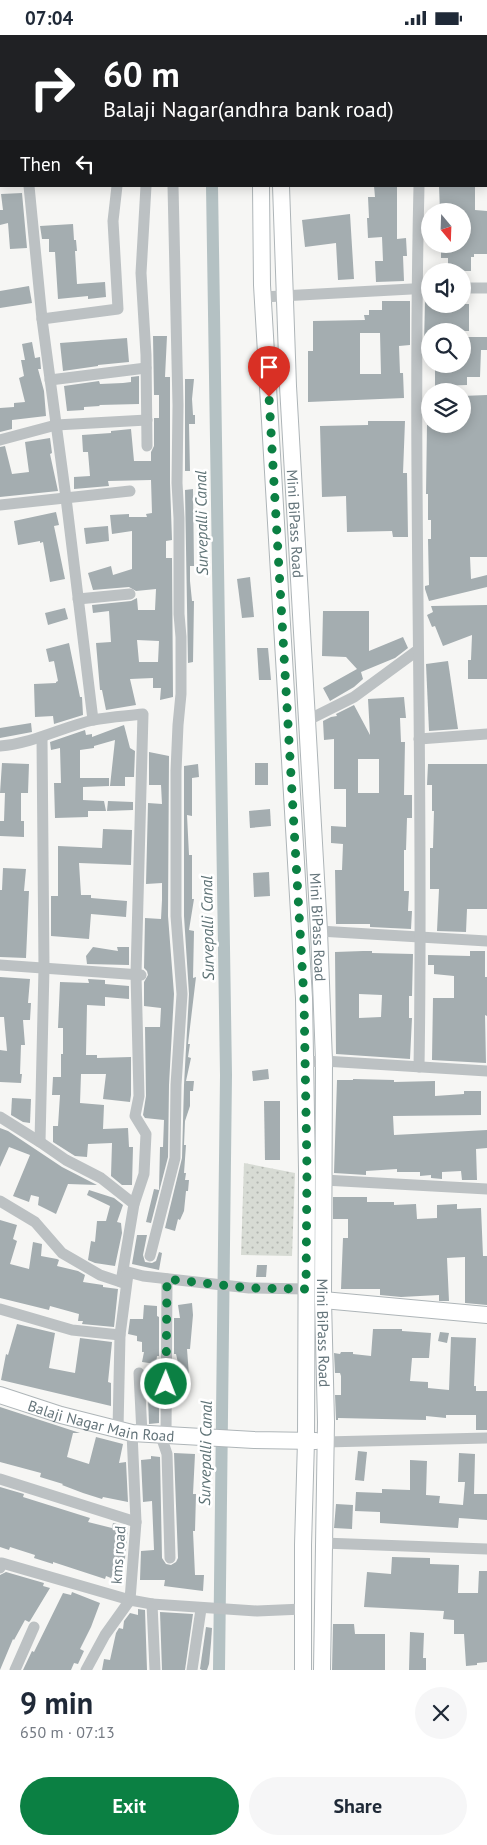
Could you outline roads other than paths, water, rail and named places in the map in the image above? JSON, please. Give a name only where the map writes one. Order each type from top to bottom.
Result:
[{"type":"main road","points":[[261,187],[263,297],[304,989],[307,1170],[303,1670]]},
{"type":"main road","name":"Mini BiPass Road","points":[[281,187],[288,386],[319,931],[324,1061],[323,1300],[325,1442],[322,1670]]},
{"type":"main road","points":[[323,1300],[487,1315]]},
{"type":"main road","name":"Balaji Nagar Main Road","points":[[0,1395],[61,1415],[131,1432],[163,1436],[325,1442]]},
{"type":"street","points":[[28,187],[42,319],[93,720]]},
{"type":"street","points":[[42,319],[118,309],[113,221],[117,187]]},
{"type":"street","points":[[146,187],[141,273],[146,367],[147,446]]},
{"type":"street","points":[[150,1256],[175,1158],[176,1085],[182,993],[176,916],[176,771],[181,694],[181,637],[179,614],[178,405],[173,187]]},
{"type":"street","points":[[419,187],[417,288],[421,938],[419,1067]]},
{"type":"street","points":[[263,297],[421,288]]},
{"type":"street","points":[[471,288],[487,288]]},
{"type":"street","points":[[50,381],[146,367]]},
{"type":"street","points":[[0,439],[56,425],[146,420]]},
{"type":"street","points":[[0,505],[130,491]]},
{"type":"street","points":[[78,599],[130,594]]},
{"type":"street","points":[[306,721],[354,697],[418,650]]},
{"type":"street","points":[[0,745],[18,744],[42,738],[93,720],[143,714],[138,975],[139,1096],[135,1116],[146,1133],[144,1174],[134,1204],[121,1283]]},
{"type":"street","points":[[419,739],[487,735]]},
{"type":"street","points":[[40,1142],[44,967],[42,738]]},
{"type":"street","points":[[319,931],[487,941]]},
{"type":"street","points":[[0,965],[138,975]]},
{"type":"street","points":[[305,1061],[487,1071]]},
{"type":"street","points":[[0,1117],[66,1160],[101,1178],[134,1204]]},
{"type":"street","points":[[324,1180],[487,1189]]},
{"type":"street","points":[[0,1201],[35,1222],[62,1253],[100,1275],[121,1283]]},
{"type":"street","points":[[121,1283],[128,1272]]},
{"type":"street","points":[[128,1272],[167,1279],[249,1288],[306,1289]]},
{"type":"street","points":[[128,1272],[120,1335],[131,1432]]},
{"type":"street","points":[[167,1279],[163,1436],[167,1454],[170,1558]]},
{"type":"street","points":[[0,1309],[72,1330],[120,1335]]},
{"type":"street","points":[[131,1432],[139,1373]]},
{"type":"street","name":"kms road","points":[[1,1565],[130,1601],[136,1522],[131,1432]]},
{"type":"street","points":[[325,1442],[487,1438]]},
{"type":"street","points":[[0,1479],[136,1522]]},
{"type":"street","points":[[323,1543],[487,1549]]},
{"type":"street","points":[[86,1670],[105,1635],[130,1601],[202,1609],[257,1611],[303,1609]]},
{"type":"street","points":[[152,1604],[155,1670]]},
{"type":"street","points":[[192,1670],[202,1609]]},
{"type":"street","points":[[15,1670],[34,1627]]},
{"type":"waterway","name":"Survepalli Canal","points":[[212,187],[226,1075],[219,1670]]}]
